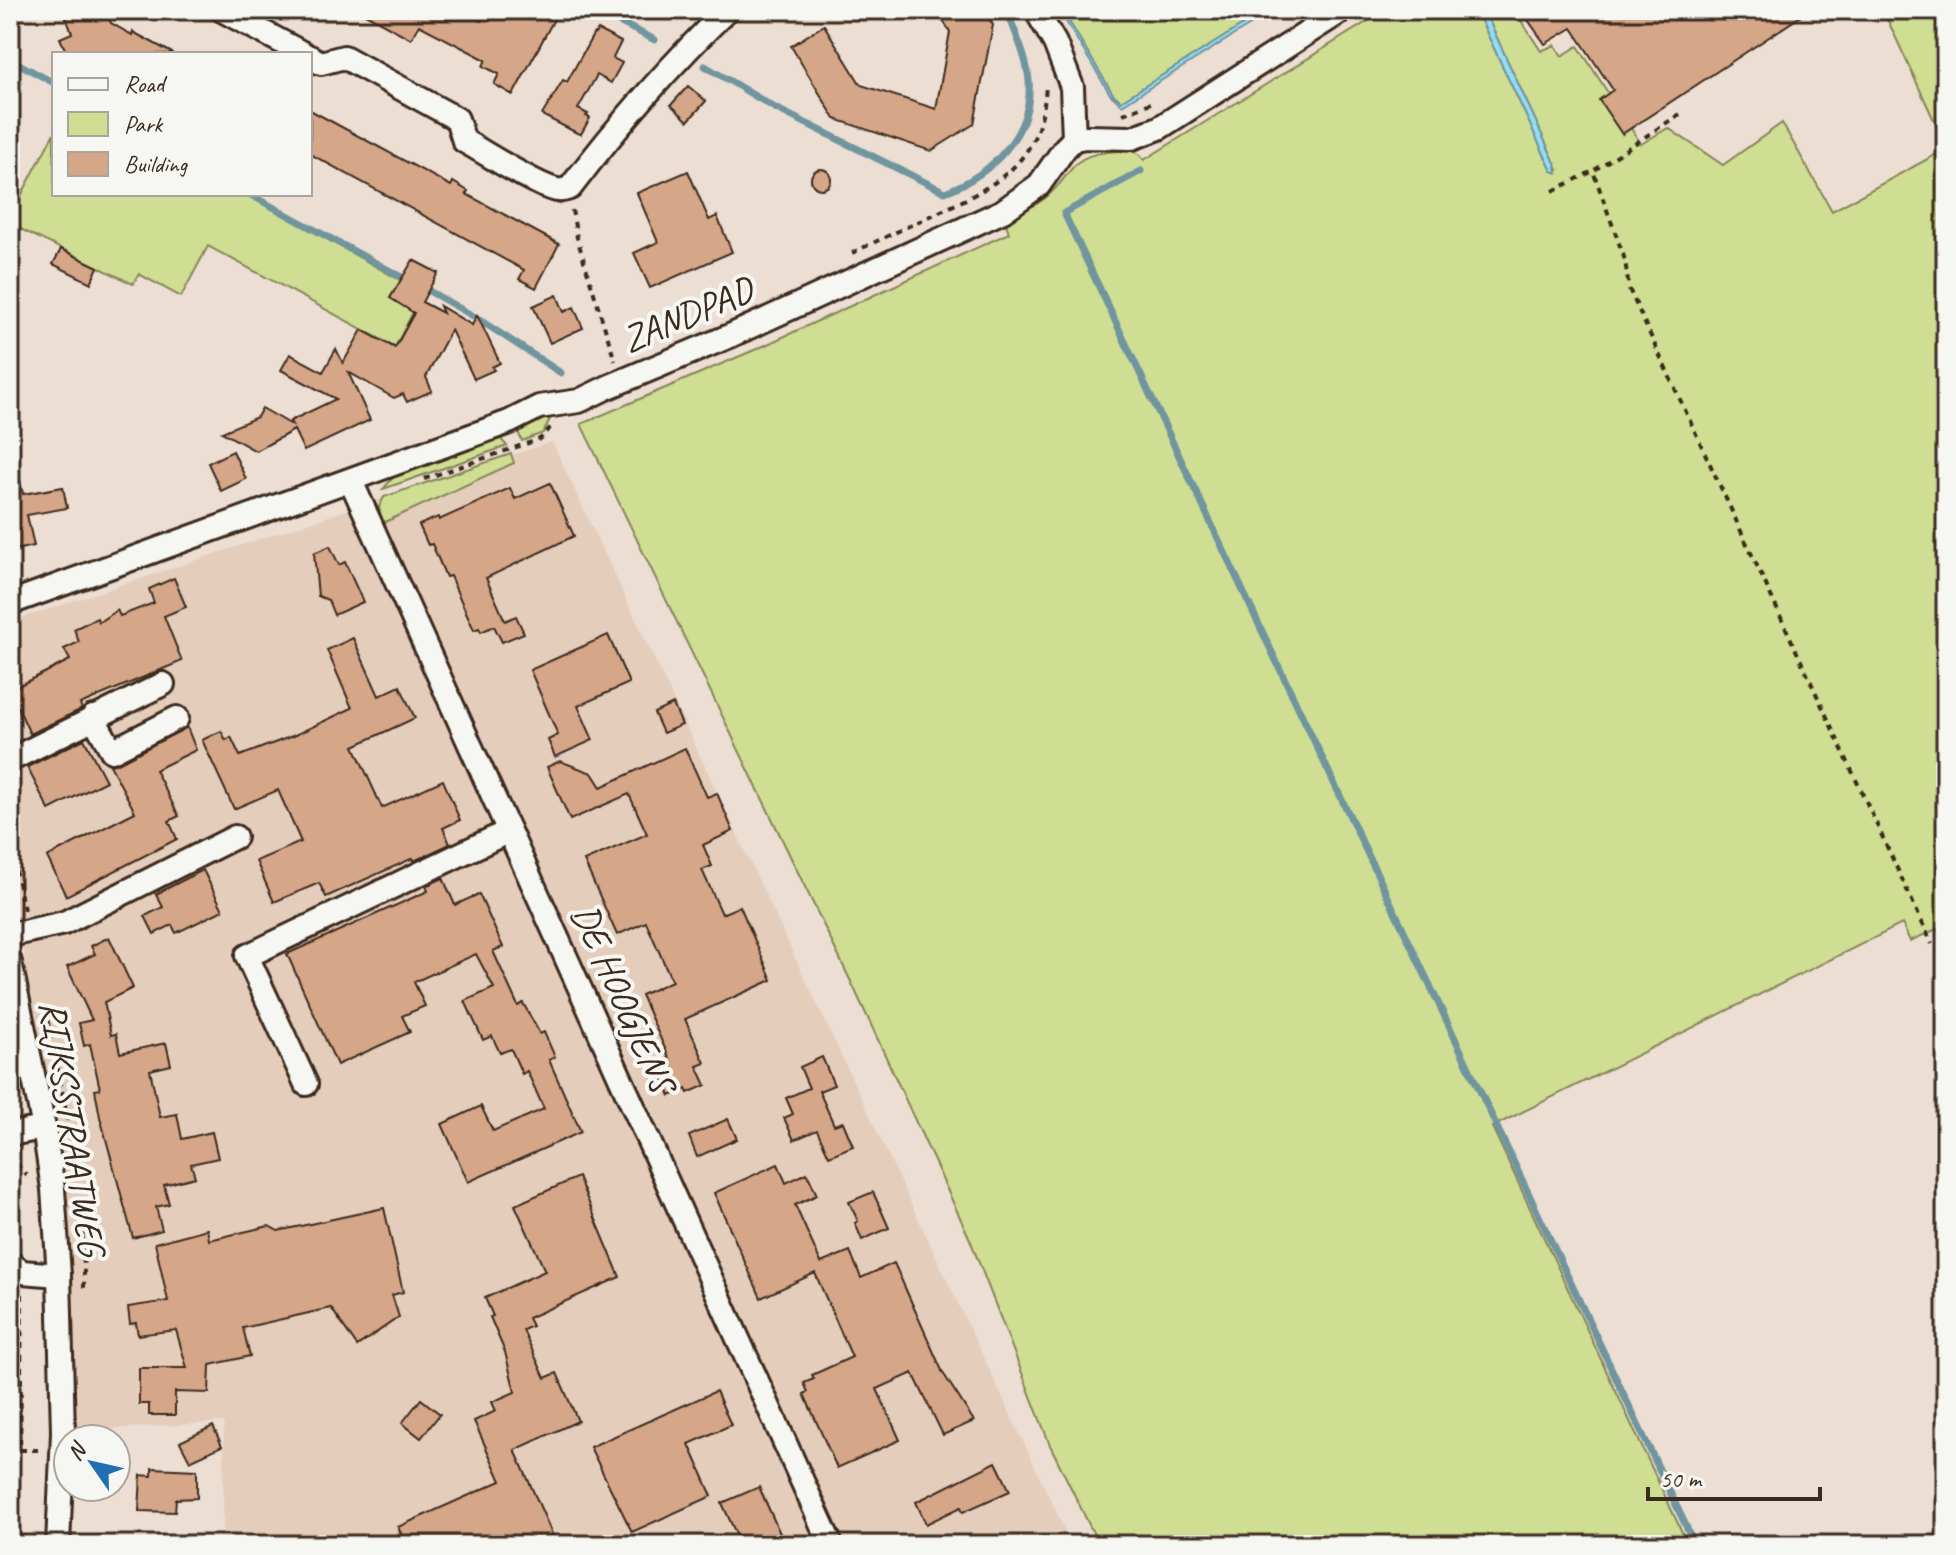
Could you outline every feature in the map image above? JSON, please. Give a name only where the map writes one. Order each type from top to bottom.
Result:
[{"type":"street","points":[[222,10],[300,52]]},
{"type":"street","points":[[312,58],[321,63],[344,57],[457,119],[464,141],[559,191],[570,188],[638,103],[727,10]]},
{"type":"street","points":[[1036,10],[1055,43],[1072,87],[1074,139],[1132,138],[1159,128],[1343,10]]},
{"type":"street","name":"ZANDPAD","points":[[10,603],[351,481],[509,422],[539,407],[589,397],[732,335],[1003,211],[1039,185],[1074,139]]},
{"type":"street","name":"DE HOOGJENS","points":[[351,481],[831,1545]]},
{"type":"street","points":[[10,760],[163,684]]},
{"type":"street","points":[[93,717],[112,751],[177,718]]},
{"type":"street","points":[[306,1084],[247,956],[509,831]]},
{"type":"street","points":[[10,935],[64,923],[235,837]]},
{"type":"street","name":"RIJKSSTRAATWEG","points":[[10,962],[44,1128],[53,1189],[59,1275],[63,1432],[58,1545]]},
{"type":"street","points":[[10,1134],[44,1128]]},
{"type":"street","points":[[16,1267],[59,1275]]},
{"type":"path","points":[[1553,191],[1593,171],[1680,114]]},
{"type":"path","points":[[989,188],[1015,168],[1024,156],[1041,116]]},
{"type":"path","points":[[1593,171],[1625,260],[1629,289],[1932,944]]},
{"type":"path","points":[[570,188],[577,238],[615,361]]},
{"type":"path","name":"RIJKSSTRAATWEG","points":[[16,1267],[20,1450],[44,1450]]},
{"type":"shaded area","points":[[552,442],[1072,1545],[223,1545],[224,1422],[132,1428],[132,1423],[63,1423],[62,1186],[10,869],[10,622]]},
{"type":"green space","points":[[1062,10],[1267,10],[1121,101],[1113,94]]},
{"type":"green space","points":[[1386,10],[1476,10],[1552,171],[1558,170],[1484,10],[1514,10],[1541,51],[1555,45],[1562,56],[1578,46],[1641,144],[1668,128],[1723,165],[1782,123],[1832,211],[1946,149],[1946,925],[1910,941],[1902,924],[1492,1127],[1688,1545],[1099,1545],[1050,1445],[969,1237],[854,988],[581,424],[759,348],[1009,233],[1005,220],[1044,199],[1080,161],[1101,153],[1126,151],[1136,152],[1144,160]]},
{"type":"green space","points":[[1883,10],[1946,10],[1946,146]]},
{"type":"green space","points":[[52,137],[52,196],[250,196],[423,293],[395,347],[208,246],[181,297],[139,274],[133,284],[10,224],[10,217]]},
{"type":"green space","points":[[554,411],[543,433],[522,441],[517,430]]},
{"type":"green space","points":[[499,437],[507,446],[383,489],[396,474]]},
{"type":"green space","points":[[511,454],[514,463],[385,522],[382,520],[379,507],[384,497]]},
{"type":"water","points":[[1059,10],[1062,10],[1113,94],[1121,101],[1267,10],[1274,10],[1122,105],[1110,94]]},
{"type":"water","points":[[1476,10],[1484,10],[1557,173],[1552,171]]},
{"type":"building","points":[[63,10],[105,10],[111,23],[170,52],[66,52],[60,38],[72,33]]},
{"type":"building","points":[[358,10],[447,10],[465,19],[468,15],[481,21],[487,10],[559,10],[513,95],[494,84],[499,74],[483,66],[486,60],[419,25],[411,39]]},
{"type":"building","points":[[937,10],[984,10],[993,25],[974,124],[931,151],[835,119],[791,46],[824,25],[861,85],[936,109],[950,32]]},
{"type":"building","points":[[1521,10],[1810,10],[1622,134],[1599,100],[1613,90],[1572,28],[1545,44]]},
{"type":"building","points":[[598,30],[621,42],[613,58],[622,63],[611,83],[597,75],[578,109],[590,118],[581,134],[542,115],[563,80],[567,82]]},
{"type":"building","points":[[688,86],[706,101],[688,121],[671,105]]},
{"type":"building","points":[[312,111],[451,186],[453,182],[468,191],[466,194],[559,244],[536,288],[519,279],[524,270],[312,155]]},
{"type":"building","points":[[817,169],[825,169],[831,179],[825,189],[817,189],[811,183],[811,175]]},
{"type":"building","points":[[688,171],[709,220],[717,216],[732,252],[650,288],[634,253],[658,242],[637,193]]},
{"type":"building","points":[[61,249],[98,267],[91,283],[53,264]]},
{"type":"building","points":[[413,260],[438,273],[422,302],[443,313],[440,306],[472,325],[477,315],[500,363],[492,367],[494,370],[474,379],[451,330],[426,377],[432,391],[407,402],[403,394],[394,398],[348,372],[370,420],[304,451],[294,430],[256,451],[222,432],[257,417],[262,408],[292,425],[290,421],[336,399],[281,370],[290,354],[323,372],[336,349],[343,363],[362,330],[395,348],[414,313],[390,298]]},
{"type":"building","points":[[557,295],[564,312],[574,307],[583,328],[550,343],[533,306]]},
{"type":"building","points":[[233,451],[246,479],[221,491],[208,463]]},
{"type":"building","points":[[18,472],[23,494],[63,487],[67,508],[27,515],[34,546],[10,551],[10,473]]},
{"type":"building","points":[[550,483],[574,536],[486,578],[505,621],[516,616],[524,633],[502,642],[494,626],[481,632],[479,628],[474,630],[450,576],[446,577],[432,544],[428,545],[419,525],[438,517],[439,520],[510,488],[515,499]]},
{"type":"building","points":[[330,546],[339,565],[345,562],[363,602],[334,615],[328,600],[318,596],[314,553]]},
{"type":"building","points":[[174,578],[186,607],[164,616],[182,661],[80,704],[82,709],[30,734],[10,690],[70,660],[64,649],[79,642],[74,629],[97,618],[99,622],[117,610],[120,616],[154,603],[149,589]]},
{"type":"building","points":[[608,635],[629,683],[578,706],[593,740],[555,757],[548,740],[558,735],[530,670]]},
{"type":"building","points":[[353,638],[379,696],[400,686],[415,718],[354,746],[382,808],[443,780],[460,820],[443,828],[450,844],[414,861],[413,858],[326,897],[319,883],[274,902],[256,861],[301,842],[278,790],[234,809],[202,740],[221,731],[226,740],[231,737],[240,756],[352,708],[327,650]]},
{"type":"building","points":[[673,704],[682,725],[663,733],[654,713]]},
{"type":"building","points":[[187,727],[196,750],[155,770],[179,816],[169,821],[177,839],[66,896],[47,857],[135,812],[110,765]]},
{"type":"building","points":[[84,739],[106,781],[49,810],[27,767]]},
{"type":"building","points":[[685,748],[707,797],[717,793],[733,831],[703,845],[712,866],[702,870],[722,914],[740,906],[772,980],[685,1019],[705,1063],[697,1066],[706,1085],[670,1096],[659,1070],[672,1064],[641,995],[672,981],[646,922],[617,935],[584,861],[647,834],[629,794],[570,820],[547,767],[560,761],[592,773],[601,787]]},
{"type":"building","points":[[203,870],[223,910],[176,933],[172,925],[154,934],[145,916],[163,907],[156,894]]},
{"type":"building","points":[[443,878],[455,905],[479,894],[503,947],[493,951],[518,1006],[523,1003],[540,1034],[544,1032],[555,1057],[549,1060],[581,1132],[468,1182],[442,1124],[481,1106],[493,1131],[544,1109],[527,1071],[522,1074],[511,1049],[500,1053],[492,1036],[483,1040],[465,1001],[494,988],[476,954],[414,982],[425,1006],[402,1016],[410,1032],[337,1065],[287,954],[428,891],[426,886]]},
{"type":"building","points":[[109,937],[133,988],[104,1002],[111,1035],[116,1034],[120,1053],[166,1043],[171,1065],[150,1070],[160,1117],[177,1114],[182,1139],[212,1132],[218,1158],[191,1164],[195,1177],[164,1185],[169,1204],[156,1207],[162,1230],[133,1238],[100,1117],[95,1090],[100,1089],[90,1044],[84,1046],[79,1023],[92,1020],[67,967],[95,954],[91,946]]},
{"type":"building","points":[[822,1057],[834,1085],[819,1091],[834,1125],[843,1122],[853,1146],[829,1156],[817,1130],[794,1140],[784,1118],[793,1114],[786,1098],[809,1088],[800,1067]]},
{"type":"building","points":[[728,1119],[737,1139],[697,1157],[689,1136]]},
{"type":"building","points":[[778,1164],[786,1183],[807,1173],[817,1195],[795,1205],[821,1263],[850,1251],[861,1278],[894,1263],[943,1373],[974,1421],[943,1435],[913,1373],[877,1389],[900,1440],[837,1468],[804,1394],[808,1392],[804,1383],[814,1379],[812,1375],[852,1357],[815,1273],[761,1298],[714,1193]]},
{"type":"building","points":[[578,1177],[620,1277],[528,1318],[532,1326],[523,1330],[545,1378],[557,1373],[578,1421],[515,1450],[557,1545],[406,1545],[398,1527],[501,1481],[474,1421],[496,1411],[492,1402],[515,1392],[505,1352],[485,1298],[545,1271],[515,1205]]},
{"type":"building","points":[[873,1192],[889,1228],[862,1240],[849,1202]]},
{"type":"building","points":[[384,1208],[403,1292],[392,1295],[399,1317],[357,1346],[331,1308],[243,1328],[250,1356],[210,1365],[209,1393],[175,1392],[175,1415],[149,1415],[149,1404],[139,1404],[139,1368],[187,1368],[176,1330],[138,1335],[136,1323],[130,1324],[128,1307],[168,1301],[155,1243],[207,1229],[209,1240],[269,1226],[278,1231]]},
{"type":"building","points":[[716,1391],[731,1425],[689,1444],[712,1496],[632,1532],[590,1447]]},
{"type":"building","points":[[421,1399],[440,1414],[421,1438],[402,1423]]},
{"type":"building","points":[[213,1426],[222,1446],[190,1461],[180,1442]]},
{"type":"building","points":[[996,1462],[1010,1491],[963,1512],[961,1507],[926,1524],[916,1502]]},
{"type":"building","points":[[152,1468],[197,1470],[197,1498],[176,1499],[175,1512],[139,1511],[141,1475],[152,1476]]},
{"type":"building","points":[[759,1487],[785,1545],[741,1545],[722,1503]]},
{"type":"waterway","points":[[595,10],[655,40]]},
{"type":"waterway","points":[[620,22],[623,10]]},
{"type":"waterway","points":[[705,66],[775,108],[945,192],[962,185],[993,163],[1006,150],[1024,118],[1028,100],[1028,72],[1007,10]]},
{"type":"waterway","points":[[10,59],[52,82]]},
{"type":"waterway","points":[[1141,171],[1064,213],[1695,1545]]},
{"type":"waterway","points":[[253,196],[409,281]]},
{"type":"waterway","points":[[420,286],[475,317],[561,373]]}]
